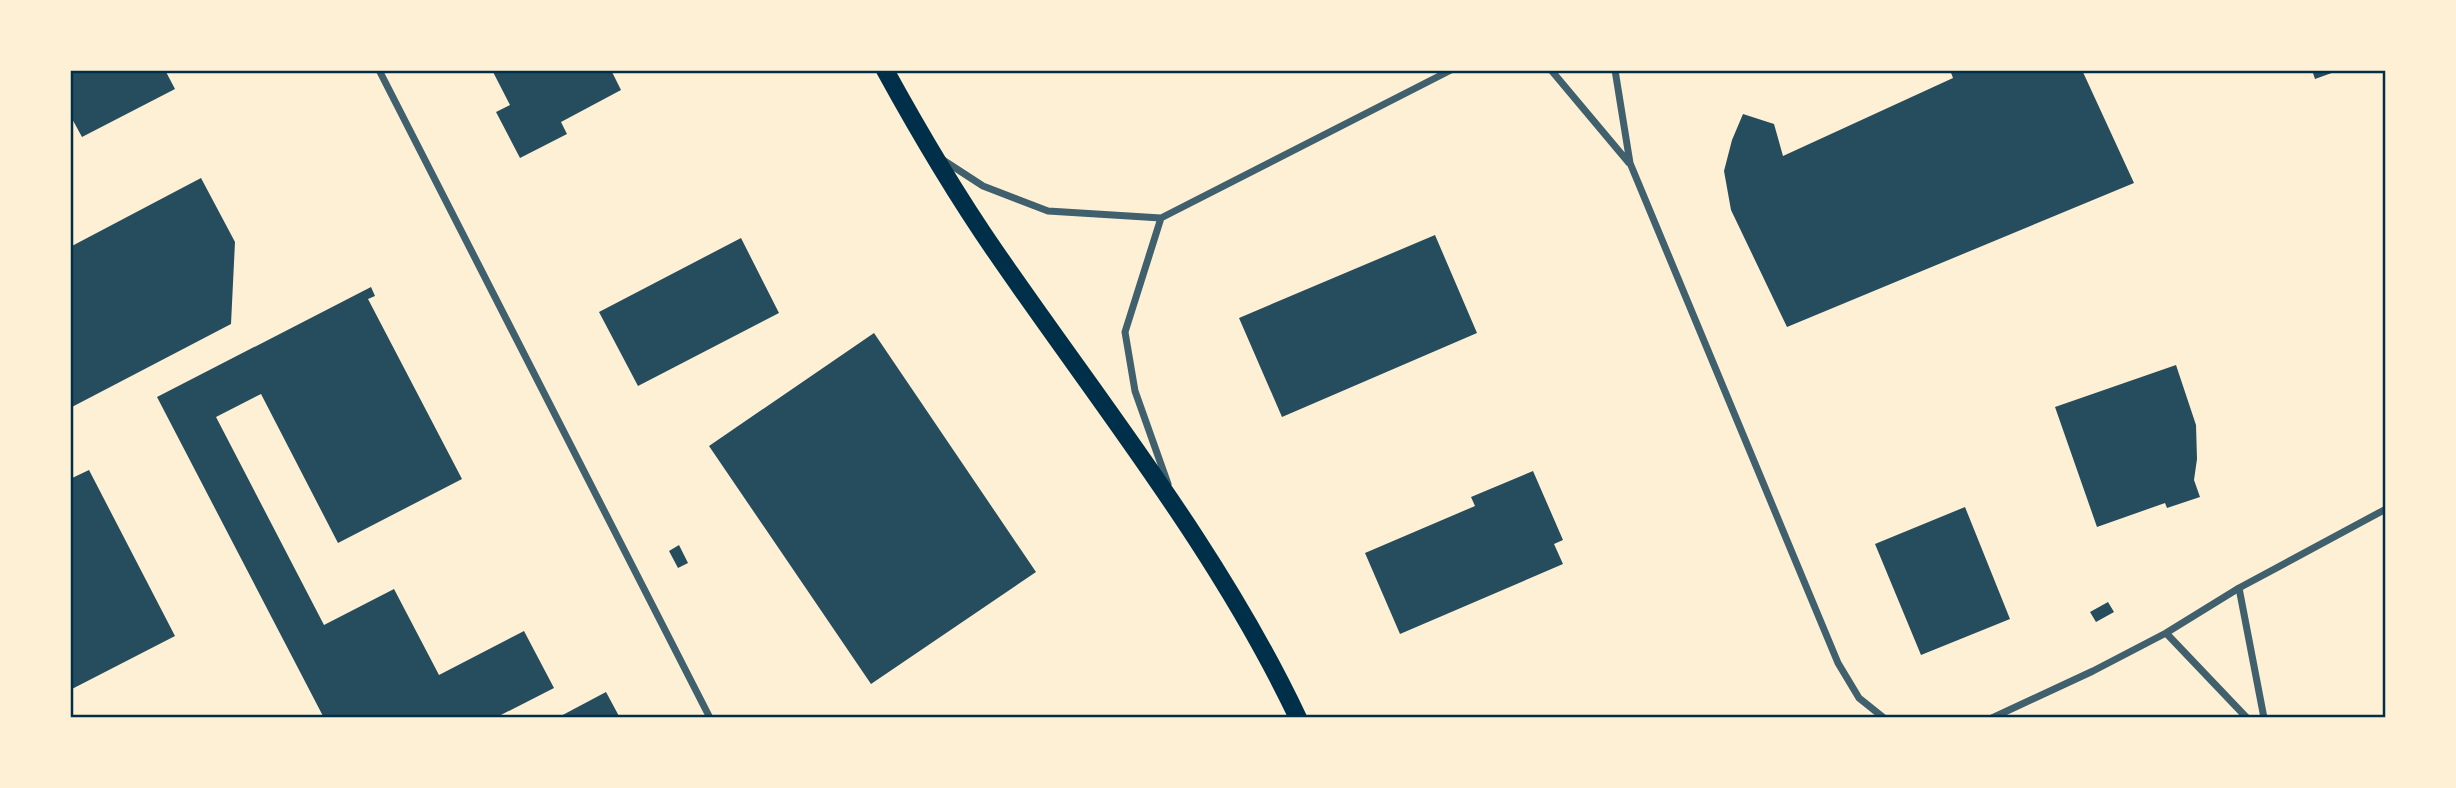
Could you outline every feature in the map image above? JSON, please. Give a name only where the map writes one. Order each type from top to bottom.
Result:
[{"type":"main road","points":[[885,70],[932,154],[996,252],[1174,502],[1232,596],[1298,718]]},
{"type":"street","points":[[379,70],[710,718]]},
{"type":"street","points":[[932,154],[983,186],[1048,211],[1161,218],[1451,70]]},
{"type":"street","points":[[1551,70],[1630,163]]},
{"type":"street","points":[[1615,70],[1630,163],[1838,663],[1859,698],[1884,718]]},
{"type":"street","points":[[1161,218],[1125,332],[1135,391],[1174,502]]},
{"type":"street","points":[[1992,718],[2093,671],[2166,633],[2239,588],[2386,509]]},
{"type":"street","points":[[2239,588],[2264,718]]},
{"type":"street","points":[[2166,633],[2247,718]]},
{"type":"building","points":[[70,70],[165,70],[175,89],[82,137],[70,115]]},
{"type":"building","points":[[492,70],[611,70],[621,90],[561,122],[567,134],[520,158],[496,112],[510,105]]},
{"type":"building","points":[[1950,70],[2082,70],[2134,183],[1787,327],[1731,210],[1724,171],[1732,140],[1743,114],[1774,124],[1783,156],[1953,78]]},
{"type":"building","points":[[2312,70],[2340,70],[2315,79]]},
{"type":"building","points":[[201,178],[235,242],[231,324],[70,408],[70,247]]},
{"type":"building","points":[[1435,235],[1477,333],[1282,417],[1239,318]]},
{"type":"building","points":[[741,238],[779,313],[638,386],[599,312]]},
{"type":"building","points":[[371,287],[375,296],[368,299],[462,479],[338,543],[261,394],[216,417],[324,625],[394,589],[439,675],[524,631],[554,688],[495,718],[324,718],[157,397]]},
{"type":"building","points":[[874,333],[1036,572],[871,684],[709,446]]},
{"type":"building","points":[[2176,365],[2196,425],[2197,459],[2194,480],[2200,497],[2167,508],[2165,503],[2097,527],[2055,407]]},
{"type":"building","points":[[89,470],[175,636],[70,690],[70,479]]},
{"type":"building","points":[[1533,471],[1563,540],[1554,544],[1563,564],[1400,634],[1365,553],[1475,506],[1471,497]]},
{"type":"building","points":[[1965,507],[2010,619],[1921,655],[1875,544]]},
{"type":"building","points":[[679,545],[688,563],[678,568],[669,551]]},
{"type":"building","points":[[2108,602],[2114,612],[2096,622],[2090,612]]},
{"type":"building","points":[[606,692],[620,718],[557,718]]}]
